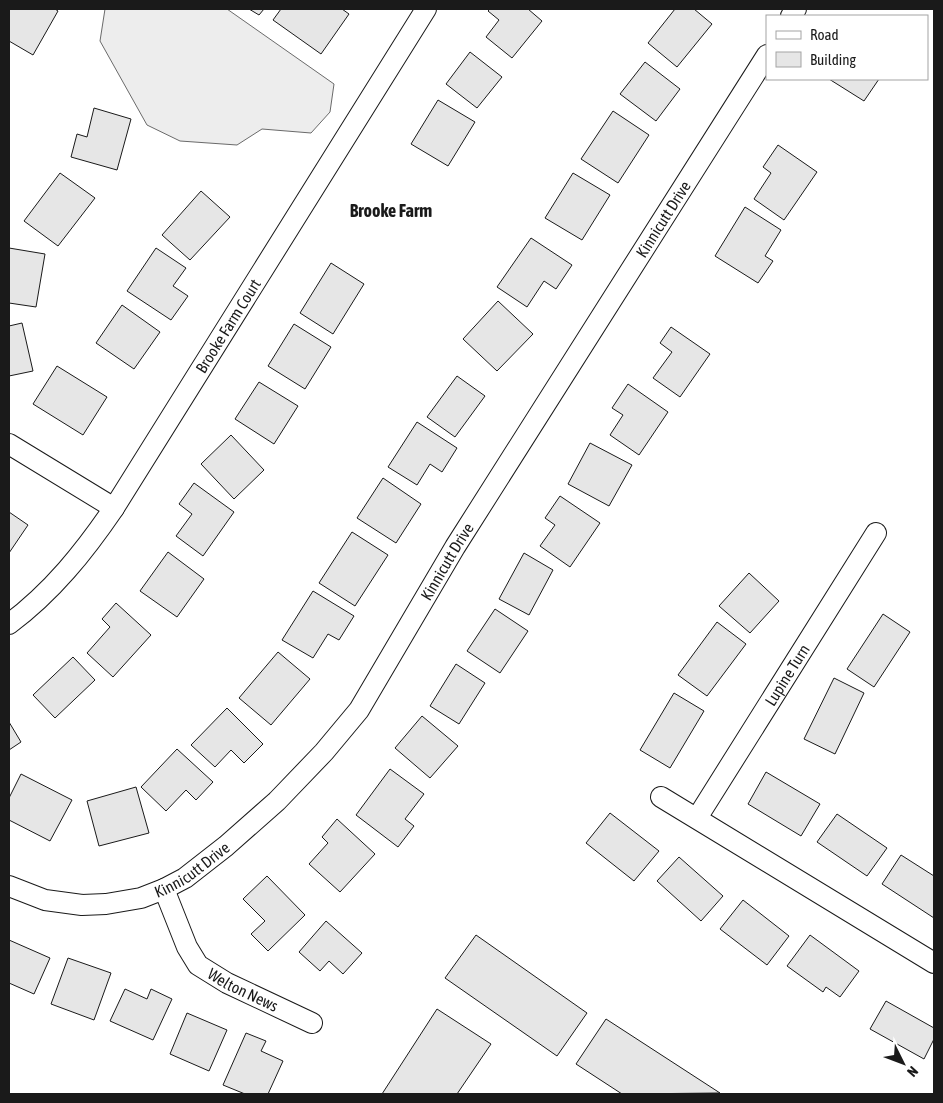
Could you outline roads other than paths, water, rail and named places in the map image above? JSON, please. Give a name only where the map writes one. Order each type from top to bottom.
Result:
[{"type":"street","name":"Brooke Farm Court","points":[[9,624],[49,590],[87,548],[114,508],[426,9]]},
{"type":"street","name":"Kinnicutt Drive","points":[[9,886],[45,900],[82,905],[115,903],[141,898],[164,889],[185,878],[222,850],[277,801],[324,752],[359,710],[455,548],[766,57]]},
{"type":"street","points":[[9,444],[114,508]]},
{"type":"street","name":"Lupine Turn","points":[[697,818],[876,533]]},
{"type":"street","points":[[662,797],[934,962]]},
{"type":"street","name":"Welton News","points":[[164,889],[187,947],[198,965],[227,983],[312,1023]]},
{"type":"district","name":"Brooke Farm","points":[[391,211]]}]
